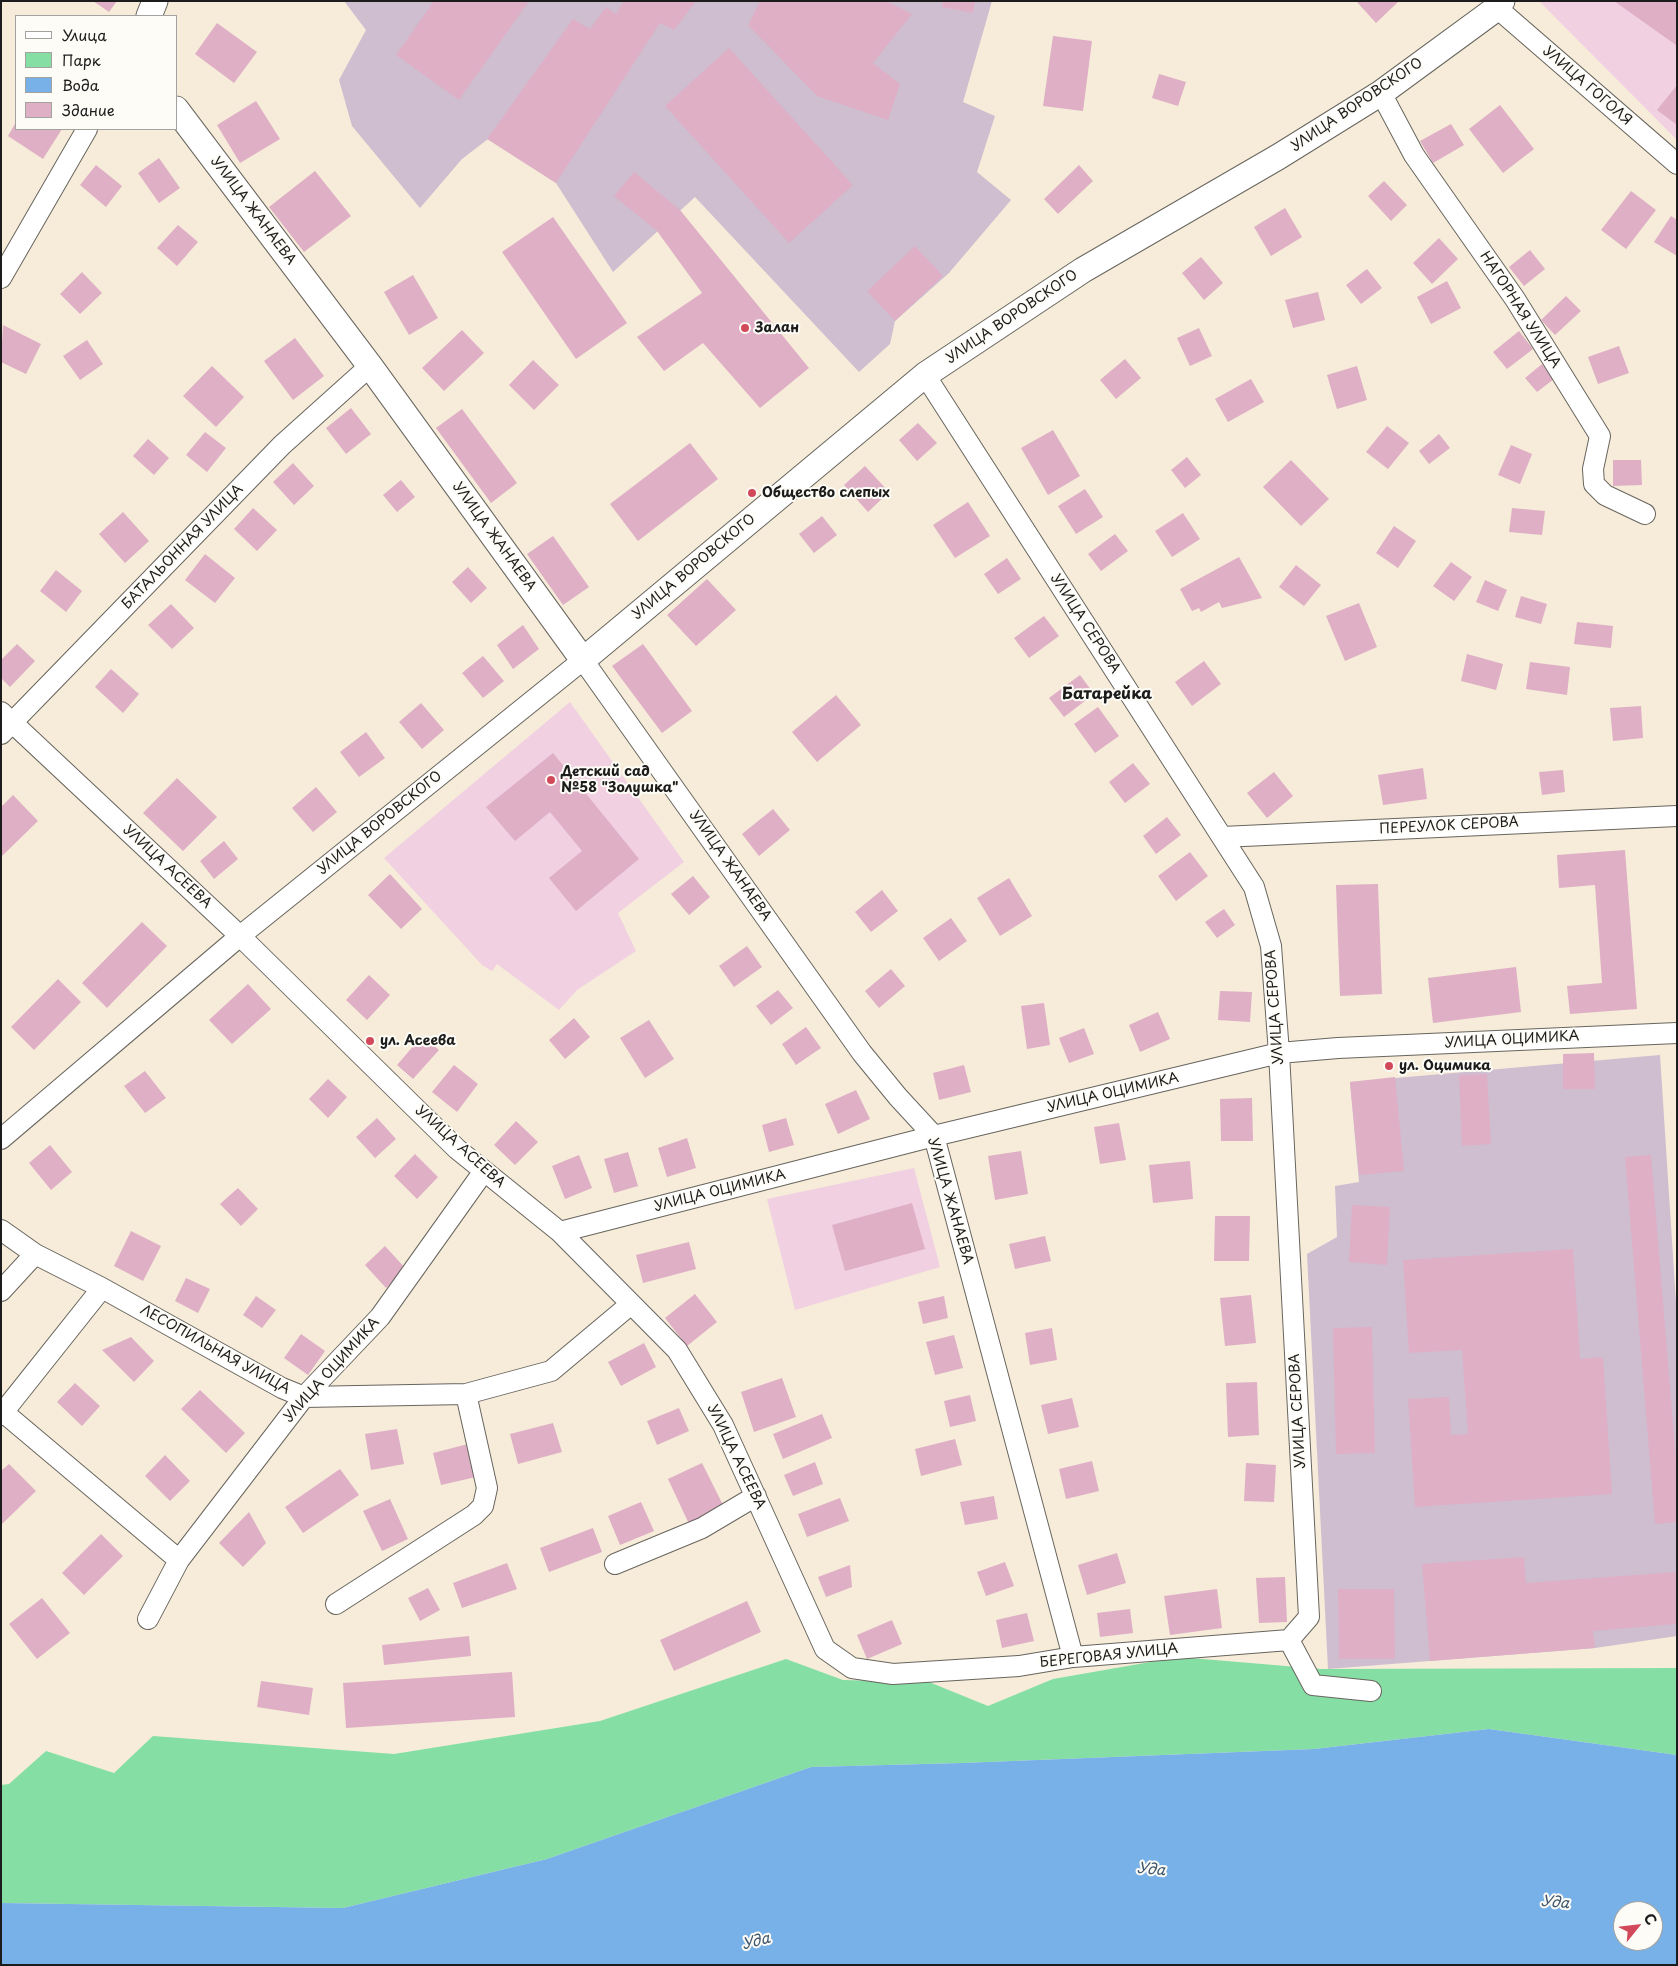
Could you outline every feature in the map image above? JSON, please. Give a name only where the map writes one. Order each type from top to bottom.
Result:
[{"type":"street","points":[[149,15],[155,1]]},
{"type":"street","name":"УЛИЦА ВОРОВСКОГО","points":[[1,1139],[240,936],[583,660],[925,375],[1083,270],[1278,157],[1381,93],[1499,5]]},
{"type":"street","name":"УЛИЦА ГОГОЛЯ","points":[[1499,5],[1677,164]]},
{"type":"street","name":"НАГОРНАЯ УЛИЦА","points":[[1381,93],[1414,155],[1515,299],[1600,436],[1593,469],[1594,484],[1606,495],[1645,514]]},
{"type":"street","name":"УЛИЦА ЖАНАЕВА","points":[[178,112],[370,366],[583,660],[862,1053],[898,1097],[934,1136],[1074,1657]]},
{"type":"street","points":[[1,278],[86,130]]},
{"type":"street","name":"БАТАЛЬОННАЯ УЛИЦА","points":[[5,722],[282,445],[370,366]]},
{"type":"street","name":"УЛИЦА СЕРОВА","points":[[925,375],[1254,887],[1271,946],[1279,1053],[1309,1617],[1289,1640]]},
{"type":"street","name":"УЛИЦА АСЕЕВА","points":[[5,722],[240,936],[457,1148],[560,1232],[677,1350],[723,1425],[825,1649]]},
{"type":"street","name":"ПЕРЕУЛОК СЕРОВА","points":[[1222,836],[1677,816]]},
{"type":"street","name":"УЛИЦА ОЦИМИКА","points":[[560,1232],[934,1136],[1279,1053],[1338,1048],[1677,1033]]},
{"type":"street","name":"УЛИЦА ОЦИМИКА","points":[[148,1619],[179,1560],[304,1398],[380,1317],[484,1171]]},
{"type":"street","name":"ЛЕСОПИЛЬНАЯ УЛИЦА","points":[[1,1230],[35,1254],[102,1288],[282,1388],[304,1398],[466,1394],[551,1371],[631,1304]]},
{"type":"street","points":[[1,1291],[35,1254]]},
{"type":"street","points":[[102,1288],[2,1414],[179,1560]]},
{"type":"street","points":[[336,1604],[474,1515],[483,1506],[487,1488],[466,1394]]},
{"type":"street","points":[[616,1564],[702,1528],[756,1496]]},
{"type":"street","points":[[1289,1640],[1313,1685],[1371,1691]]},
{"type":"street","name":"БЕРЕГОВАЯ УЛИЦА","points":[[825,1649],[852,1668],[893,1674],[1019,1666],[1074,1657],[1289,1640]]},
{"type":"shaded area","points":[[344,1],[992,1],[963,102],[995,116],[977,172],[1011,200],[949,273],[895,321],[890,344],[859,372],[695,197],[613,272],[556,183],[488,139],[462,159],[420,208],[352,126],[339,80],[366,30]]},
{"type":"shaded area","points":[[1539,1],[1677,1],[1677,140]]},
{"type":"shaded area","name":"Детский сад №58 \"Золушка\"","points":[[570,702],[684,862],[618,913],[636,951],[577,990],[559,1010],[497,964],[492,971],[482,965],[384,858]]},
{"type":"shaded area","points":[[1660,1055],[1677,1318],[1677,1636],[1595,1648],[1328,1669],[1307,1254],[1337,1237],[1335,1186],[1359,1182],[1350,1082]]},
{"type":"shaded area","points":[[914,1168],[940,1267],[795,1310],[767,1199]]},
{"type":"green space","points":[[1179,1657],[1321,1669],[1677,1668],[1677,1755],[1489,1729],[1314,1749],[811,1767],[547,1859],[343,1908],[1,1903],[1,1785],[9,1784],[46,1751],[114,1773],[153,1736],[394,1754],[600,1721],[786,1659],[843,1680],[929,1682],[988,1706],[1053,1679]]},
{"type":"water","name":"Уда","points":[[1489,1729],[1677,1755],[1677,1965],[1,1965],[1,1903],[343,1908],[547,1859],[811,1767],[1314,1749]]},
{"type":"building","points":[[93,1],[117,1],[109,12]]},
{"type":"building","points":[[434,1],[529,1],[459,100],[396,55]]},
{"type":"building","points":[[624,1],[696,1],[674,30],[660,23],[556,183],[487,139],[573,19],[590,29],[606,7],[616,14]]},
{"type":"building","points":[[760,1],[886,1],[912,14],[873,63],[900,84],[888,120],[817,96],[748,25]]},
{"type":"building","points":[[943,1],[975,1],[973,13],[942,7]]},
{"type":"building","points":[[1356,1],[1399,1],[1376,23]]},
{"type":"building","points":[[1614,1],[1677,1],[1676,45]]},
{"type":"building","points":[[217,23],[257,52],[234,83],[195,54]]},
{"type":"building","points":[[1053,36],[1092,41],[1083,111],[1043,106]]},
{"type":"building","points":[[729,48],[853,185],[789,243],[665,106]]},
{"type":"building","points":[[1159,74],[1186,82],[1178,106],[1152,98]]},
{"type":"building","points":[[1677,85],[1677,125],[1657,110]]},
{"type":"building","points":[[256,101],[280,139],[240,163],[217,125]]},
{"type":"building","points":[[1500,105],[1534,149],[1503,173],[1469,129]]},
{"type":"building","points":[[15,124],[15,130],[61,130],[43,159],[8,136]]},
{"type":"building","points":[[1451,124],[1464,145],[1433,163],[1420,141]]},
{"type":"building","points":[[159,158],[180,188],[159,203],[138,173]]},
{"type":"building","points":[[96,165],[122,186],[106,207],[80,185]]},
{"type":"building","points":[[1079,165],[1093,181],[1058,214],[1044,199]]},
{"type":"building","points":[[315,171],[351,216],[304,252],[269,207]]},
{"type":"building","points":[[634,172],[680,210],[809,368],[760,408],[703,343],[664,371],[637,337],[702,293],[657,231],[614,196]]},
{"type":"building","points":[[1384,181],[1407,205],[1391,221],[1368,196]]},
{"type":"building","points":[[1631,191],[1656,210],[1626,249],[1601,230]]},
{"type":"building","points":[[1285,208],[1302,237],[1271,256],[1254,227]]},
{"type":"building","points":[[1671,216],[1677,220],[1677,256],[1654,242]]},
{"type":"building","points":[[553,217],[627,323],[576,359],[502,252]]},
{"type":"building","points":[[178,225],[198,242],[177,266],[157,248]]},
{"type":"building","points":[[1439,238],[1458,259],[1432,284],[1413,263]]},
{"type":"building","points":[[915,246],[943,276],[895,321],[867,291]]},
{"type":"building","points":[[1530,250],[1545,269],[1524,286],[1509,267]]},
{"type":"building","points":[[1201,257],[1223,283],[1204,300],[1182,273]]},
{"type":"building","points":[[1367,269],[1382,288],[1361,304],[1346,285]]},
{"type":"building","points":[[82,272],[102,293],[80,314],[60,294]]},
{"type":"building","points":[[413,275],[438,318],[409,335],[384,292]]},
{"type":"building","points":[[1447,281],[1461,308],[1431,324],[1417,297]]},
{"type":"building","points":[[1318,292],[1325,320],[1293,328],[1285,300]]},
{"type":"building","points":[[1566,296],[1581,311],[1555,335],[1541,320]]},
{"type":"building","points":[[3,325],[41,344],[26,374],[1,362]]},
{"type":"building","points":[[1199,328],[1212,356],[1190,366],[1177,338]]},
{"type":"building","points":[[462,330],[484,353],[444,391],[422,368]]},
{"type":"building","points":[[1519,331],[1533,349],[1507,369],[1493,352]]},
{"type":"building","points":[[295,338],[324,376],[293,400],[264,361]]},
{"type":"building","points":[[87,340],[103,364],[80,380],[63,356]]},
{"type":"building","points":[[1619,346],[1629,373],[1598,384],[1588,357]]},
{"type":"building","points":[[1125,359],[1141,378],[1116,399],[1100,380]]},
{"type":"building","points":[[533,360],[559,385],[534,410],[509,385]]},
{"type":"building","points":[[1542,364],[1554,379],[1537,392],[1525,378]]},
{"type":"building","points":[[212,366],[244,397],[216,427],[183,396]]},
{"type":"building","points":[[1357,366],[1367,400],[1337,409],[1327,375]]},
{"type":"building","points":[[1251,379],[1264,402],[1228,422],[1215,399]]},
{"type":"building","points":[[351,408],[371,434],[346,454],[326,428]]},
{"type":"building","points":[[462,409],[517,483],[491,503],[436,428]]},
{"type":"building","points":[[918,423],[937,443],[917,461],[899,440]]},
{"type":"building","points":[[1387,426],[1409,443],[1388,469],[1366,452]]},
{"type":"building","points":[[1053,430],[1080,476],[1048,495],[1021,448]]},
{"type":"building","points":[[205,432],[226,448],[207,472],[186,455]]},
{"type":"building","points":[[1439,434],[1450,448],[1429,464],[1419,451]]},
{"type":"building","points":[[148,439],[169,458],[154,475],[133,456]]},
{"type":"building","points":[[690,443],[718,479],[638,541],[610,504]]},
{"type":"building","points":[[1511,445],[1532,454],[1520,484],[1498,475]]},
{"type":"building","points":[[1187,457],[1201,475],[1185,488],[1171,470]]},
{"type":"building","points":[[1291,460],[1329,499],[1301,526],[1263,487]]},
{"type":"building","points":[[1613,460],[1641,460],[1642,485],[1613,486]]},
{"type":"building","points":[[293,463],[314,486],[294,505],[273,482]]},
{"type":"building","points":[[865,466],[889,492],[868,512],[844,485]]},
{"type":"building","points":[[401,480],[415,497],[397,512],[383,495]]},
{"type":"building","points":[[1085,489],[1103,517],[1076,534],[1058,506]]},
{"type":"building","points":[[968,502],[990,536],[955,558],[933,525]]},
{"type":"building","points":[[253,508],[277,530],[257,551],[234,529]]},
{"type":"building","points":[[1512,508],[1545,511],[1542,535],[1509,532]]},
{"type":"building","points":[[123,512],[149,541],[125,563],[99,534]]},
{"type":"building","points":[[1183,513],[1200,539],[1172,557],[1155,531]]},
{"type":"building","points":[[822,516],[837,535],[814,553],[799,534]]},
{"type":"building","points":[[1394,526],[1416,541],[1398,568],[1376,553]]},
{"type":"building","points":[[1115,534],[1128,551],[1101,571],[1088,554]]},
{"type":"building","points":[[553,536],[589,587],[563,605],[527,554]]},
{"type":"building","points":[[205,554],[235,578],[215,603],[185,580]]},
{"type":"building","points":[[1239,557],[1262,598],[1222,608],[1219,602],[1201,612],[1199,608],[1192,611],[1180,589]]},
{"type":"building","points":[[1007,558],[1021,579],[998,594],[984,574]]},
{"type":"building","points":[[1451,562],[1472,577],[1454,601],[1433,586]]},
{"type":"building","points":[[1296,565],[1321,585],[1304,606],[1279,587]]},
{"type":"building","points":[[468,567],[487,588],[471,603],[452,582]]},
{"type":"building","points":[[56,570],[82,591],[66,612],[40,591]]},
{"type":"building","points":[[707,579],[736,610],[696,646],[667,615]]},
{"type":"building","points":[[1485,580],[1507,590],[1498,611],[1476,602]]},
{"type":"building","points":[[1521,596],[1547,604],[1541,624],[1515,617]]},
{"type":"building","points":[[1359,603],[1377,647],[1345,661],[1326,616]]},
{"type":"building","points":[[171,604],[194,628],[172,649],[148,625]]},
{"type":"building","points":[[1044,616],[1059,636],[1029,658],[1014,638]]},
{"type":"building","points":[[1577,622],[1613,626],[1611,648],[1574,644]]},
{"type":"building","points":[[523,625],[539,649],[513,669],[497,645]]},
{"type":"building","points":[[17,644],[35,661],[10,687],[1,678],[1,660]]},
{"type":"building","points":[[643,644],[692,711],[662,733],[612,666]]},
{"type":"building","points":[[1467,654],[1503,664],[1496,690],[1461,681]]},
{"type":"building","points":[[483,656],[504,681],[483,698],[462,673]]},
{"type":"building","points":[[1204,661],[1221,684],[1192,706],[1175,682]]},
{"type":"building","points":[[1530,662],[1570,667],[1567,695],[1526,689]]},
{"type":"building","points":[[111,669],[139,694],[123,713],[95,687]]},
{"type":"building","points":[[1080,675],[1094,694],[1064,717],[1049,698]]},
{"type":"building","points":[[836,695],[861,725],[817,762],[792,732]]},
{"type":"building","points":[[421,703],[444,730],[422,749],[399,722]]},
{"type":"building","points":[[1641,706],[1643,738],[1613,741],[1610,708]]},
{"type":"building","points":[[1098,707],[1119,736],[1095,753],[1074,724]]},
{"type":"building","points":[[366,732],[385,758],[359,777],[340,752]]},
{"type":"building","points":[[553,753],[639,859],[576,911],[549,878],[582,851],[550,812],[515,841],[486,807]]},
{"type":"building","points":[[1133,763],[1150,784],[1125,803],[1109,782]]},
{"type":"building","points":[[1423,768],[1427,799],[1383,805],[1378,775]]},
{"type":"building","points":[[1563,770],[1565,792],[1542,795],[1539,772]]},
{"type":"building","points":[[1274,772],[1293,796],[1267,818],[1247,793]]},
{"type":"building","points":[[177,778],[217,817],[183,851],[143,813]]},
{"type":"building","points":[[316,787],[337,812],[313,832],[292,808]]},
{"type":"building","points":[[13,795],[38,821],[1,857],[1,807]]},
{"type":"building","points":[[773,809],[790,830],[759,856],[742,834]]},
{"type":"building","points":[[1167,817],[1181,835],[1156,854],[1143,836]]},
{"type":"building","points":[[224,841],[238,859],[214,879],[200,861]]},
{"type":"building","points":[[1625,850],[1637,1009],[1570,1014],[1567,986],[1602,983],[1595,885],[1559,888],[1557,855]]},
{"type":"building","points":[[1190,852],[1208,876],[1176,901],[1158,876]]},
{"type":"building","points":[[390,874],[422,909],[401,929],[368,895]]},
{"type":"building","points":[[693,876],[710,897],[689,915],[671,894]]},
{"type":"building","points":[[1009,878],[1032,916],[1000,936],[977,898]]},
{"type":"building","points":[[1378,884],[1382,994],[1340,996],[1336,885]]},
{"type":"building","points":[[882,890],[898,911],[871,932],[855,912]]},
{"type":"building","points":[[1224,909],[1235,925],[1217,938],[1205,922]]},
{"type":"building","points":[[951,918],[967,941],[939,961],[923,938]]},
{"type":"building","points":[[142,922],[167,946],[107,1008],[82,983]]},
{"type":"building","points":[[747,946],[762,967],[734,987],[719,966]]},
{"type":"building","points":[[1516,967],[1521,1012],[1433,1023],[1428,978]]},
{"type":"building","points":[[891,969],[905,986],[879,1008],[865,991]]},
{"type":"building","points":[[369,975],[390,995],[367,1020],[346,1000]]},
{"type":"building","points":[[58,979],[81,1002],[34,1050],[11,1027]]},
{"type":"building","points":[[248,984],[271,1009],[232,1044],[209,1020]]},
{"type":"building","points":[[778,990],[793,1008],[771,1025],[756,1006]]},
{"type":"building","points":[[1220,991],[1252,992],[1250,1022],[1218,1020]]},
{"type":"building","points":[[1044,1003],[1050,1045],[1027,1049],[1021,1006]]},
{"type":"building","points":[[1158,1012],[1170,1039],[1140,1052],[1129,1025]]},
{"type":"building","points":[[574,1018],[590,1037],[565,1059],[549,1040]]},
{"type":"building","points":[[649,1020],[674,1059],[645,1078],[620,1038]]},
{"type":"building","points":[[806,1027],[821,1048],[796,1065],[782,1044]]},
{"type":"building","points":[[1084,1028],[1094,1054],[1069,1063],[1059,1038]]},
{"type":"building","points":[[422,1036],[439,1050],[413,1079],[397,1065]]},
{"type":"building","points":[[1594,1053],[1595,1089],[1563,1089],[1563,1054]]},
{"type":"building","points":[[454,1065],[478,1084],[457,1112],[432,1092]]},
{"type":"building","points":[[964,1065],[971,1092],[939,1100],[933,1073]]},
{"type":"building","points":[[145,1071],[166,1098],[145,1113],[124,1086]]},
{"type":"building","points":[[1487,1074],[1491,1144],[1462,1146],[1459,1075]]},
{"type":"building","points":[[1395,1077],[1404,1171],[1359,1175],[1350,1082]]},
{"type":"building","points":[[328,1079],[347,1097],[328,1118],[309,1099]]},
{"type":"building","points":[[856,1090],[870,1119],[838,1134],[825,1104]]},
{"type":"building","points":[[1252,1098],[1253,1141],[1221,1141],[1220,1099]]},
{"type":"building","points":[[377,1118],[396,1139],[375,1158],[356,1137]]},
{"type":"building","points":[[786,1118],[794,1145],[769,1152],[762,1125]]},
{"type":"building","points":[[516,1121],[538,1142],[515,1165],[494,1145]]},
{"type":"building","points":[[1119,1123],[1126,1160],[1100,1164],[1094,1127]]},
{"type":"building","points":[[687,1138],[696,1168],[667,1177],[658,1148]]},
{"type":"building","points":[[50,1145],[72,1172],[51,1190],[29,1163]]},
{"type":"building","points":[[1021,1151],[1028,1194],[995,1200],[988,1156]]},
{"type":"building","points":[[628,1152],[638,1186],[614,1193],[604,1159]]},
{"type":"building","points":[[415,1154],[438,1177],[417,1199],[394,1176]]},
{"type":"building","points":[[579,1155],[592,1188],[565,1199],[552,1166]]},
{"type":"building","points":[[1651,1155],[1677,1473],[1677,1522],[1655,1524],[1625,1157]]},
{"type":"building","points":[[1190,1161],[1193,1199],[1153,1203],[1149,1165]]},
{"type":"building","points":[[238,1188],[258,1209],[241,1226],[220,1204]]},
{"type":"building","points":[[912,1203],[925,1249],[845,1271],[832,1225]]},
{"type":"building","points":[[1352,1205],[1390,1207],[1387,1265],[1349,1262]]},
{"type":"building","points":[[1215,1216],[1250,1216],[1249,1261],[1214,1261]]},
{"type":"building","points":[[131,1231],[161,1246],[143,1281],[114,1266]]},
{"type":"building","points":[[1045,1236],[1051,1261],[1015,1269],[1009,1244]]},
{"type":"building","points":[[689,1242],[696,1269],[643,1283],[636,1255]]},
{"type":"building","points":[[385,1246],[406,1269],[386,1288],[365,1265]]},
{"type":"building","points":[[1573,1249],[1580,1359],[1603,1357],[1612,1494],[1415,1507],[1408,1399],[1449,1397],[1451,1435],[1468,1434],[1462,1350],[1409,1353],[1403,1260]]},
{"type":"building","points":[[186,1278],[210,1289],[198,1313],[175,1301]]},
{"type":"building","points":[[695,1294],[717,1322],[687,1346],[665,1318]]},
{"type":"building","points":[[1251,1295],[1256,1343],[1225,1346],[1220,1298]]},
{"type":"building","points":[[256,1296],[276,1310],[262,1328],[243,1315]]},
{"type":"building","points":[[944,1296],[948,1318],[923,1324],[918,1302]]},
{"type":"building","points":[[1372,1327],[1375,1453],[1336,1454],[1333,1328]]},
{"type":"building","points":[[1052,1328],[1057,1360],[1030,1365],[1025,1333]]},
{"type":"building","points":[[301,1334],[325,1351],[308,1375],[284,1358]]},
{"type":"building","points":[[954,1335],[963,1368],[935,1375],[926,1342]]},
{"type":"building","points":[[131,1337],[154,1361],[134,1382],[102,1350]]},
{"type":"building","points":[[644,1343],[656,1367],[621,1386],[608,1362]]},
{"type":"building","points":[[782,1378],[796,1417],[754,1432],[741,1392]]},
{"type":"building","points":[[1257,1382],[1259,1435],[1228,1437],[1226,1383]]},
{"type":"building","points":[[75,1383],[100,1406],[82,1426],[57,1402]]},
{"type":"building","points":[[200,1390],[245,1433],[226,1453],[181,1409]]},
{"type":"building","points":[[970,1395],[976,1421],[950,1427],[944,1401]]},
{"type":"building","points":[[1072,1398],[1079,1427],[1048,1434],[1041,1405]]},
{"type":"building","points":[[679,1408],[689,1431],[657,1445],[647,1421]]},
{"type":"building","points":[[822,1414],[832,1438],[783,1459],[773,1434]]},
{"type":"building","points":[[553,1423],[562,1452],[518,1464],[510,1434]]},
{"type":"building","points":[[397,1429],[404,1464],[371,1470],[365,1434]]},
{"type":"building","points":[[955,1439],[962,1465],[921,1476],[915,1449]]},
{"type":"building","points":[[468,1444],[476,1477],[441,1485],[433,1453]]},
{"type":"building","points":[[165,1455],[190,1481],[170,1501],[145,1476]]},
{"type":"building","points":[[1092,1461],[1099,1491],[1066,1499],[1059,1469]]},
{"type":"building","points":[[815,1462],[823,1484],[793,1496],[784,1475]]},
{"type":"building","points":[[702,1463],[725,1509],[690,1526],[668,1479]]},
{"type":"building","points":[[1246,1463],[1276,1465],[1274,1502],[1244,1501]]},
{"type":"building","points":[[9,1464],[36,1491],[1,1525],[1,1471]]},
{"type":"building","points":[[340,1469],[359,1495],[303,1533],[285,1507]]},
{"type":"building","points":[[994,1496],[998,1519],[965,1525],[960,1502]]},
{"type":"building","points":[[840,1498],[849,1521],[807,1537],[798,1514]]},
{"type":"building","points":[[390,1499],[408,1539],[382,1551],[363,1511]]},
{"type":"building","points":[[641,1502],[654,1531],[620,1545],[608,1516]]},
{"type":"building","points":[[249,1512],[266,1543],[243,1567],[219,1543]]},
{"type":"building","points":[[593,1528],[602,1552],[549,1572],[540,1548]]},
{"type":"building","points":[[101,1534],[123,1556],[84,1595],[62,1573]]},
{"type":"building","points":[[1117,1553],[1126,1583],[1087,1595],[1078,1565]]},
{"type":"building","points":[[1524,1557],[1526,1583],[1677,1572],[1677,1624],[1593,1631],[1595,1648],[1430,1661],[1422,1564]]},
{"type":"building","points":[[1005,1562],[1014,1586],[986,1596],[977,1572]]},
{"type":"building","points":[[507,1563],[517,1589],[462,1608],[453,1583]]},
{"type":"building","points":[[850,1565],[852,1587],[826,1597],[818,1577]]},
{"type":"building","points":[[1285,1577],[1287,1622],[1259,1623],[1256,1578]]},
{"type":"building","points":[[428,1588],[440,1610],[420,1621],[408,1598]]},
{"type":"building","points":[[1217,1589],[1222,1628],[1170,1635],[1164,1596]]},
{"type":"building","points":[[1338,1589],[1394,1589],[1395,1659],[1339,1659]]},
{"type":"building","points":[[42,1598],[70,1633],[37,1659],[9,1624]]},
{"type":"building","points":[[747,1601],[761,1632],[674,1671],[660,1640]]},
{"type":"building","points":[[1130,1609],[1133,1633],[1100,1637],[1097,1613]]},
{"type":"building","points":[[1027,1613],[1034,1641],[1002,1648],[996,1620]]},
{"type":"building","points":[[892,1620],[902,1644],[867,1659],[857,1635]]},
{"type":"building","points":[[469,1636],[471,1656],[384,1665],[382,1645]]},
{"type":"building","points":[[512,1672],[515,1717],[346,1728],[343,1683]]},
{"type":"building","points":[[261,1681],[313,1688],[309,1715],[257,1707]]},
{"type":"place","name":"Залан","points":[[745,328]]},
{"type":"place","name":"Общество слепых","points":[[752,493]]},
{"type":"place","name":"Детский сад №58 \"Золушка\"","points":[[551,780]]},
{"type":"place","name":"ул. Асеева","points":[[370,1041]]},
{"type":"place","name":"ул. Оцимика","points":[[1389,1066]]},
{"type":"district","name":"Батарейка","points":[[1107,695]]}]
